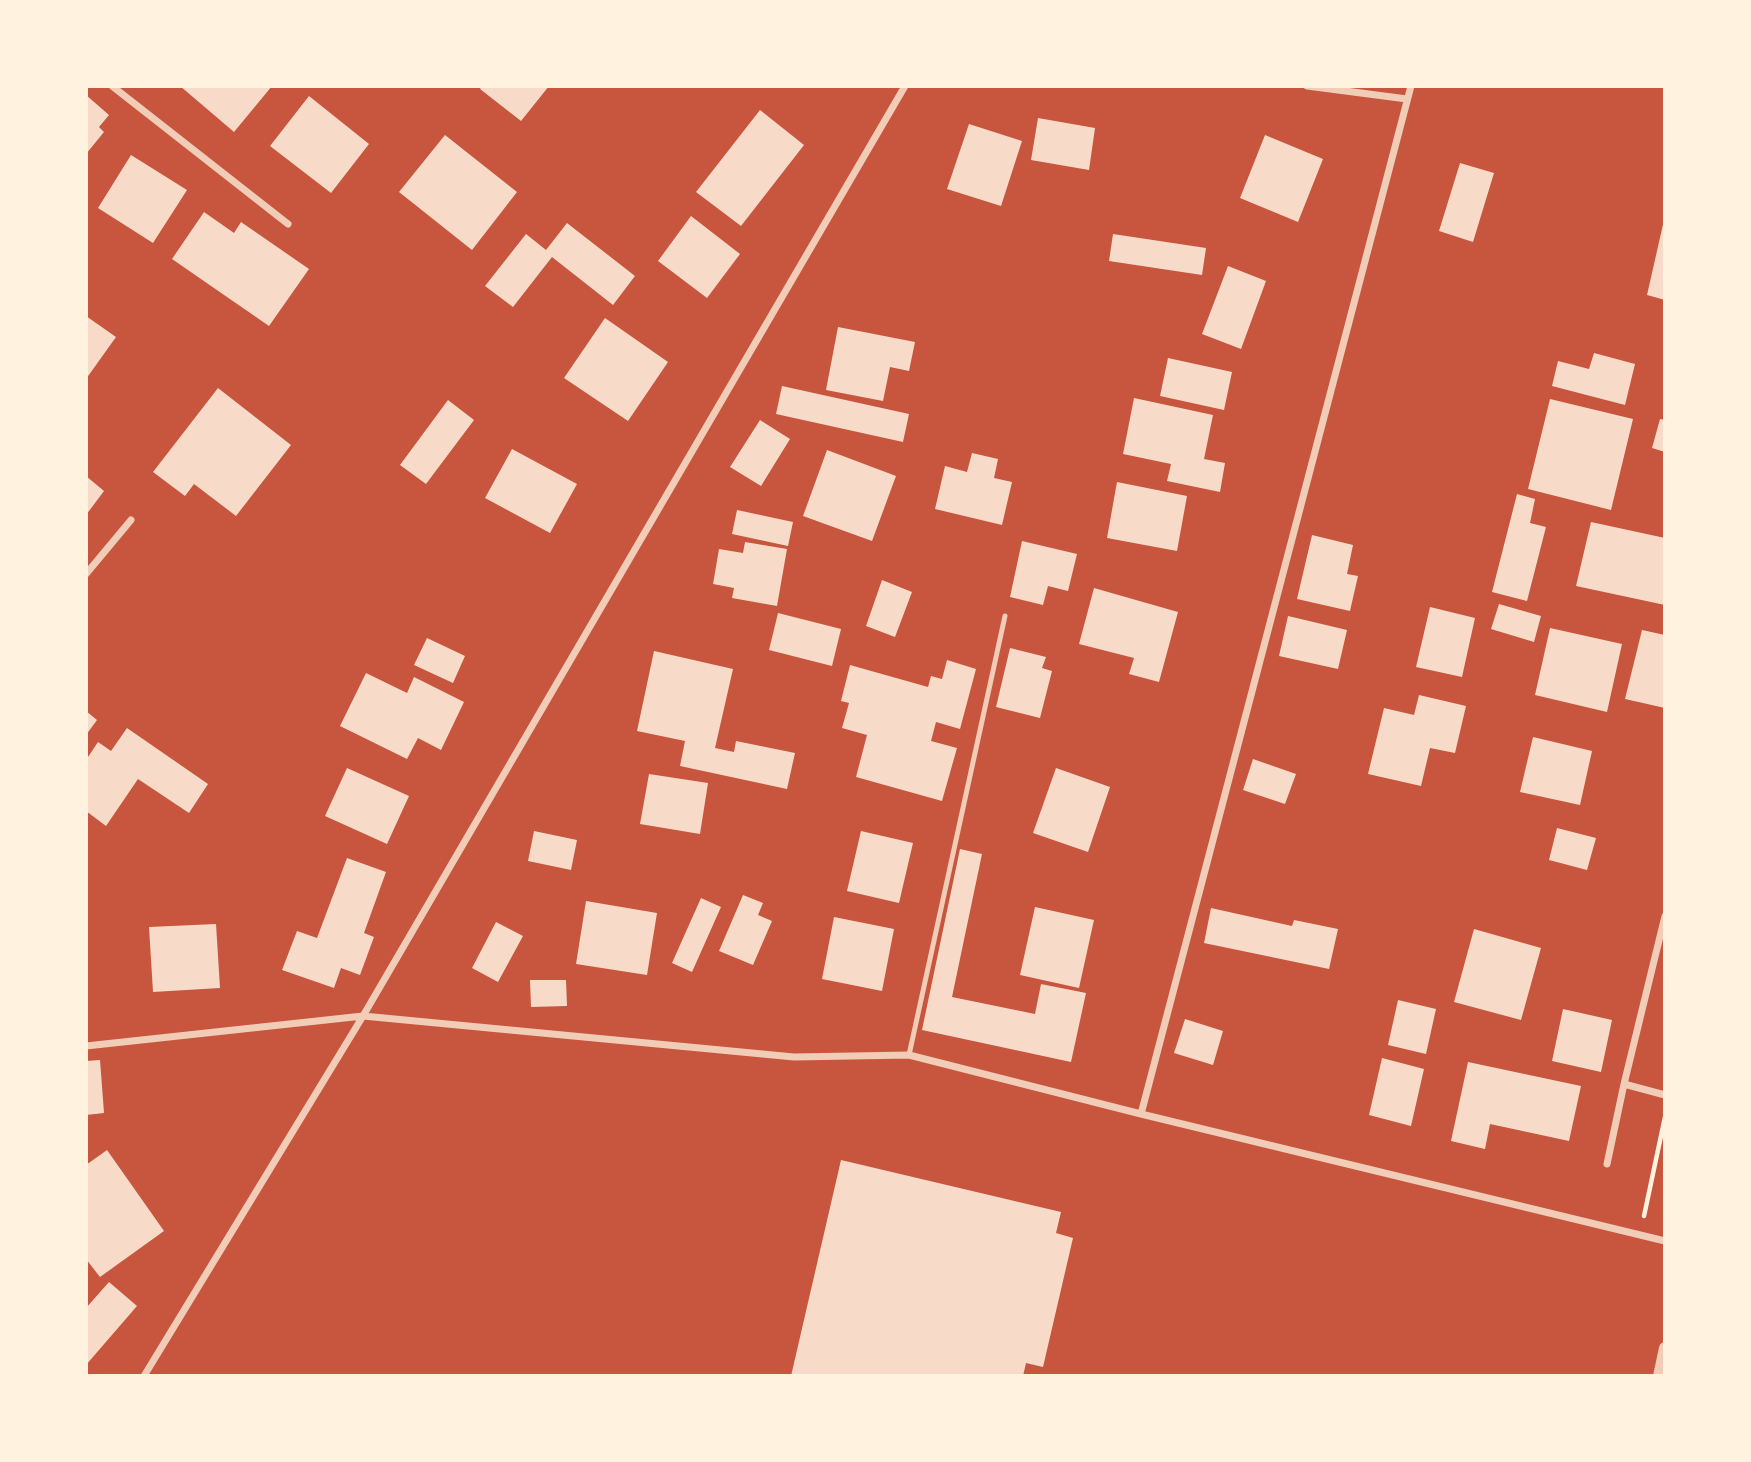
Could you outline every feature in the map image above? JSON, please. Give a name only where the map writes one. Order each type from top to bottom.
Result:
[{"type":"street","points":[[112,86],[288,224]]},
{"type":"street","points":[[144,1376],[363,1016],[905,86]]},
{"type":"street","points":[[1307,86],[1407,99]]},
{"type":"street","points":[[1141,1114],[1411,86]]},
{"type":"street","points":[[86,574],[131,520]]},
{"type":"street","points":[[1608,1164],[1624,1084],[1665,916]]},
{"type":"street","points":[[86,1046],[363,1016],[794,1057],[909,1055],[1665,1241]]},
{"type":"street","points":[[1624,1084],[1665,1095]]},
{"type":"street","points":[[1659,1376],[1665,1348]]},
{"type":"lane","points":[[909,1055],[1004,616]]},
{"type":"path","points":[[1639,1235],[1665,1117]]},
{"type":"building","points":[[180,86],[272,86],[234,132]]},
{"type":"building","points":[[482,86],[549,86],[521,121],[480,89]]},
{"type":"building","points":[[86,95],[109,115],[99,127],[104,132],[86,154]]},
{"type":"building","points":[[309,96],[369,144],[331,193],[270,146]]},
{"type":"building","points":[[760,110],[804,145],[741,226],[696,192]]},
{"type":"building","points":[[1038,118],[1095,128],[1089,170],[1031,160]]},
{"type":"building","points":[[969,124],[1022,141],[1001,206],[947,189]]},
{"type":"building","points":[[445,135],[517,192],[472,250],[399,192]]},
{"type":"building","points":[[1265,135],[1323,159],[1298,222],[1240,198]]},
{"type":"building","points":[[131,155],[187,190],[153,243],[98,208]]},
{"type":"building","points":[[1460,163],[1494,173],[1473,242],[1439,231]]},
{"type":"building","points":[[204,212],[234,233],[241,222],[309,269],[269,326],[172,259]]},
{"type":"building","points":[[691,216],[740,254],[707,298],[658,261]]},
{"type":"building","points":[[1665,220],[1665,300],[1647,295]]},
{"type":"building","points":[[567,223],[635,276],[613,305],[552,257],[513,307],[485,286],[526,234],[546,250]]},
{"type":"building","points":[[1113,234],[1206,248],[1202,275],[1109,261]]},
{"type":"building","points":[[1228,266],[1266,281],[1241,349],[1202,334]]},
{"type":"building","points":[[86,316],[116,337],[86,379]]},
{"type":"building","points":[[605,318],[668,362],[628,421],[564,378]]},
{"type":"building","points":[[838,327],[915,342],[909,371],[890,367],[883,401],[826,390]]},
{"type":"building","points":[[1594,353],[1635,364],[1625,405],[1552,386],[1558,361],[1589,369]]},
{"type":"building","points":[[1168,358],[1232,372],[1224,410],[1160,396]]},
{"type":"building","points":[[782,386],[909,414],[903,442],[776,414]]},
{"type":"building","points":[[218,388],[291,445],[236,516],[194,484],[185,496],[153,472]]},
{"type":"building","points":[[1134,398],[1213,415],[1204,459],[1225,463],[1220,492],[1167,481],[1171,464],[1123,454]]},
{"type":"building","points":[[1550,399],[1633,419],[1611,510],[1528,489]]},
{"type":"building","points":[[448,400],[474,420],[426,484],[400,465]]},
{"type":"building","points":[[1660,419],[1665,420],[1665,452],[1652,448]]},
{"type":"building","points":[[760,420],[790,439],[761,486],[730,467]]},
{"type":"building","points":[[512,449],[577,484],[550,533],[485,498]]},
{"type":"building","points":[[827,450],[896,476],[872,541],[803,516]]},
{"type":"building","points":[[972,453],[998,459],[994,478],[1012,482],[1002,525],[935,509],[945,466],[967,472]]},
{"type":"building","points":[[86,476],[104,491],[86,515]]},
{"type":"building","points":[[1117,482],[1187,496],[1177,551],[1107,538]]},
{"type":"building","points":[[1517,494],[1535,499],[1530,523],[1546,527],[1527,601],[1492,592]]},
{"type":"building","points":[[737,510],[793,522],[788,546],[732,534]]},
{"type":"building","points":[[1591,522],[1665,538],[1665,605],[1576,586]]},
{"type":"building","points":[[1312,535],[1353,545],[1347,574],[1358,576],[1350,611],[1297,599]]},
{"type":"building","points":[[1022,541],[1077,554],[1068,591],[1048,586],[1043,605],[1010,597]]},
{"type":"building","points":[[745,542],[787,549],[777,606],[732,598],[734,588],[713,584],[719,549],[743,553]]},
{"type":"building","points":[[882,580],[912,592],[895,637],[866,626]]},
{"type":"building","points":[[1094,588],[1178,612],[1159,682],[1129,674],[1134,658],[1079,644]]},
{"type":"building","points":[[1499,604],[1541,616],[1534,642],[1491,629]]},
{"type":"building","points":[[1430,607],[1475,618],[1462,677],[1416,667]]},
{"type":"building","points":[[778,613],[841,629],[832,666],[769,650]]},
{"type":"building","points":[[1288,616],[1347,630],[1338,669],[1279,656]]},
{"type":"building","points":[[1550,628],[1622,644],[1607,712],[1535,695]]},
{"type":"building","points":[[1642,630],[1665,635],[1665,708],[1625,699]]},
{"type":"building","points":[[427,638],[465,656],[453,683],[414,665]]},
{"type":"building","points":[[1010,648],[1046,657],[1042,668],[1052,671],[1040,718],[996,707]]},
{"type":"building","points":[[654,651],[733,669],[715,748],[734,752],[736,741],[795,753],[787,789],[680,766],[685,741],[637,731]]},
{"type":"building","points":[[947,660],[976,669],[960,729],[936,722],[931,741],[957,748],[942,801],[856,777],[867,735],[842,728],[849,703],[841,701],[850,665],[928,687],[931,676],[942,679]]},
{"type":"building","points":[[366,673],[407,693],[414,677],[464,702],[441,750],[418,738],[407,759],[340,726]]},
{"type":"building","points":[[1419,695],[1466,706],[1455,753],[1430,748],[1421,786],[1368,774],[1384,708],[1414,715]]},
{"type":"building","points":[[86,711],[97,720],[86,735]]},
{"type":"building","points":[[127,728],[208,784],[189,813],[138,779],[106,826],[86,811],[86,760],[98,742],[111,751]]},
{"type":"building","points":[[1533,737],[1592,751],[1580,805],[1520,792]]},
{"type":"building","points":[[1253,759],[1296,774],[1285,804],[1243,790]]},
{"type":"building","points":[[347,768],[409,796],[387,844],[325,816]]},
{"type":"building","points":[[1056,768],[1110,787],[1088,852],[1033,833]]},
{"type":"building","points":[[649,774],[708,783],[700,834],[640,824]]},
{"type":"building","points":[[1557,828],[1596,838],[1587,870],[1549,860]]},
{"type":"building","points":[[534,831],[577,840],[571,870],[528,861]]},
{"type":"building","points":[[861,831],[913,843],[899,903],[847,891]]},
{"type":"building","points":[[960,849],[982,854],[952,997],[1035,1014],[1041,984],[1086,993],[1071,1062],[922,1030]]},
{"type":"building","points":[[347,858],[386,872],[364,933],[374,937],[360,975],[341,968],[334,988],[282,970],[297,931],[317,938]]},
{"type":"building","points":[[743,895],[763,903],[758,915],[772,921],[753,965],[719,951]]},
{"type":"building","points":[[701,898],[721,907],[692,972],[672,963]]},
{"type":"building","points":[[586,901],[657,913],[647,975],[576,964]]},
{"type":"building","points":[[1035,907],[1094,920],[1079,988],[1020,975]]},
{"type":"building","points":[[1211,908],[1292,926],[1294,920],[1338,929],[1329,969],[1204,943]]},
{"type":"building","points":[[834,917],[894,929],[882,991],[822,979]]},
{"type":"building","points":[[496,922],[523,936],[498,982],[472,968]]},
{"type":"building","points":[[216,924],[220,988],[153,992],[149,927]]},
{"type":"building","points":[[1474,929],[1541,948],[1521,1020],[1454,1002]]},
{"type":"building","points":[[530,980],[566,980],[567,1006],[531,1007]]},
{"type":"building","points":[[1398,1000],[1436,1009],[1426,1054],[1388,1045]]},
{"type":"building","points":[[1563,1009],[1612,1020],[1601,1072],[1552,1061]]},
{"type":"building","points":[[1185,1019],[1223,1031],[1213,1065],[1174,1053]]},
{"type":"building","points":[[1382,1058],[1424,1069],[1411,1126],[1369,1115]]},
{"type":"building","points":[[100,1060],[104,1113],[86,1115],[86,1061]]},
{"type":"building","points":[[1468,1062],[1581,1086],[1569,1141],[1490,1124],[1485,1149],[1451,1141]]},
{"type":"building","points":[[107,1150],[164,1231],[100,1277],[86,1259],[86,1165]]},
{"type":"building","points":[[841,1160],[1061,1212],[1056,1233],[1073,1238],[1043,1367],[1026,1363],[1023,1376],[791,1376]]},
{"type":"building","points":[[109,1282],[137,1306],[86,1365],[86,1308]]}]
